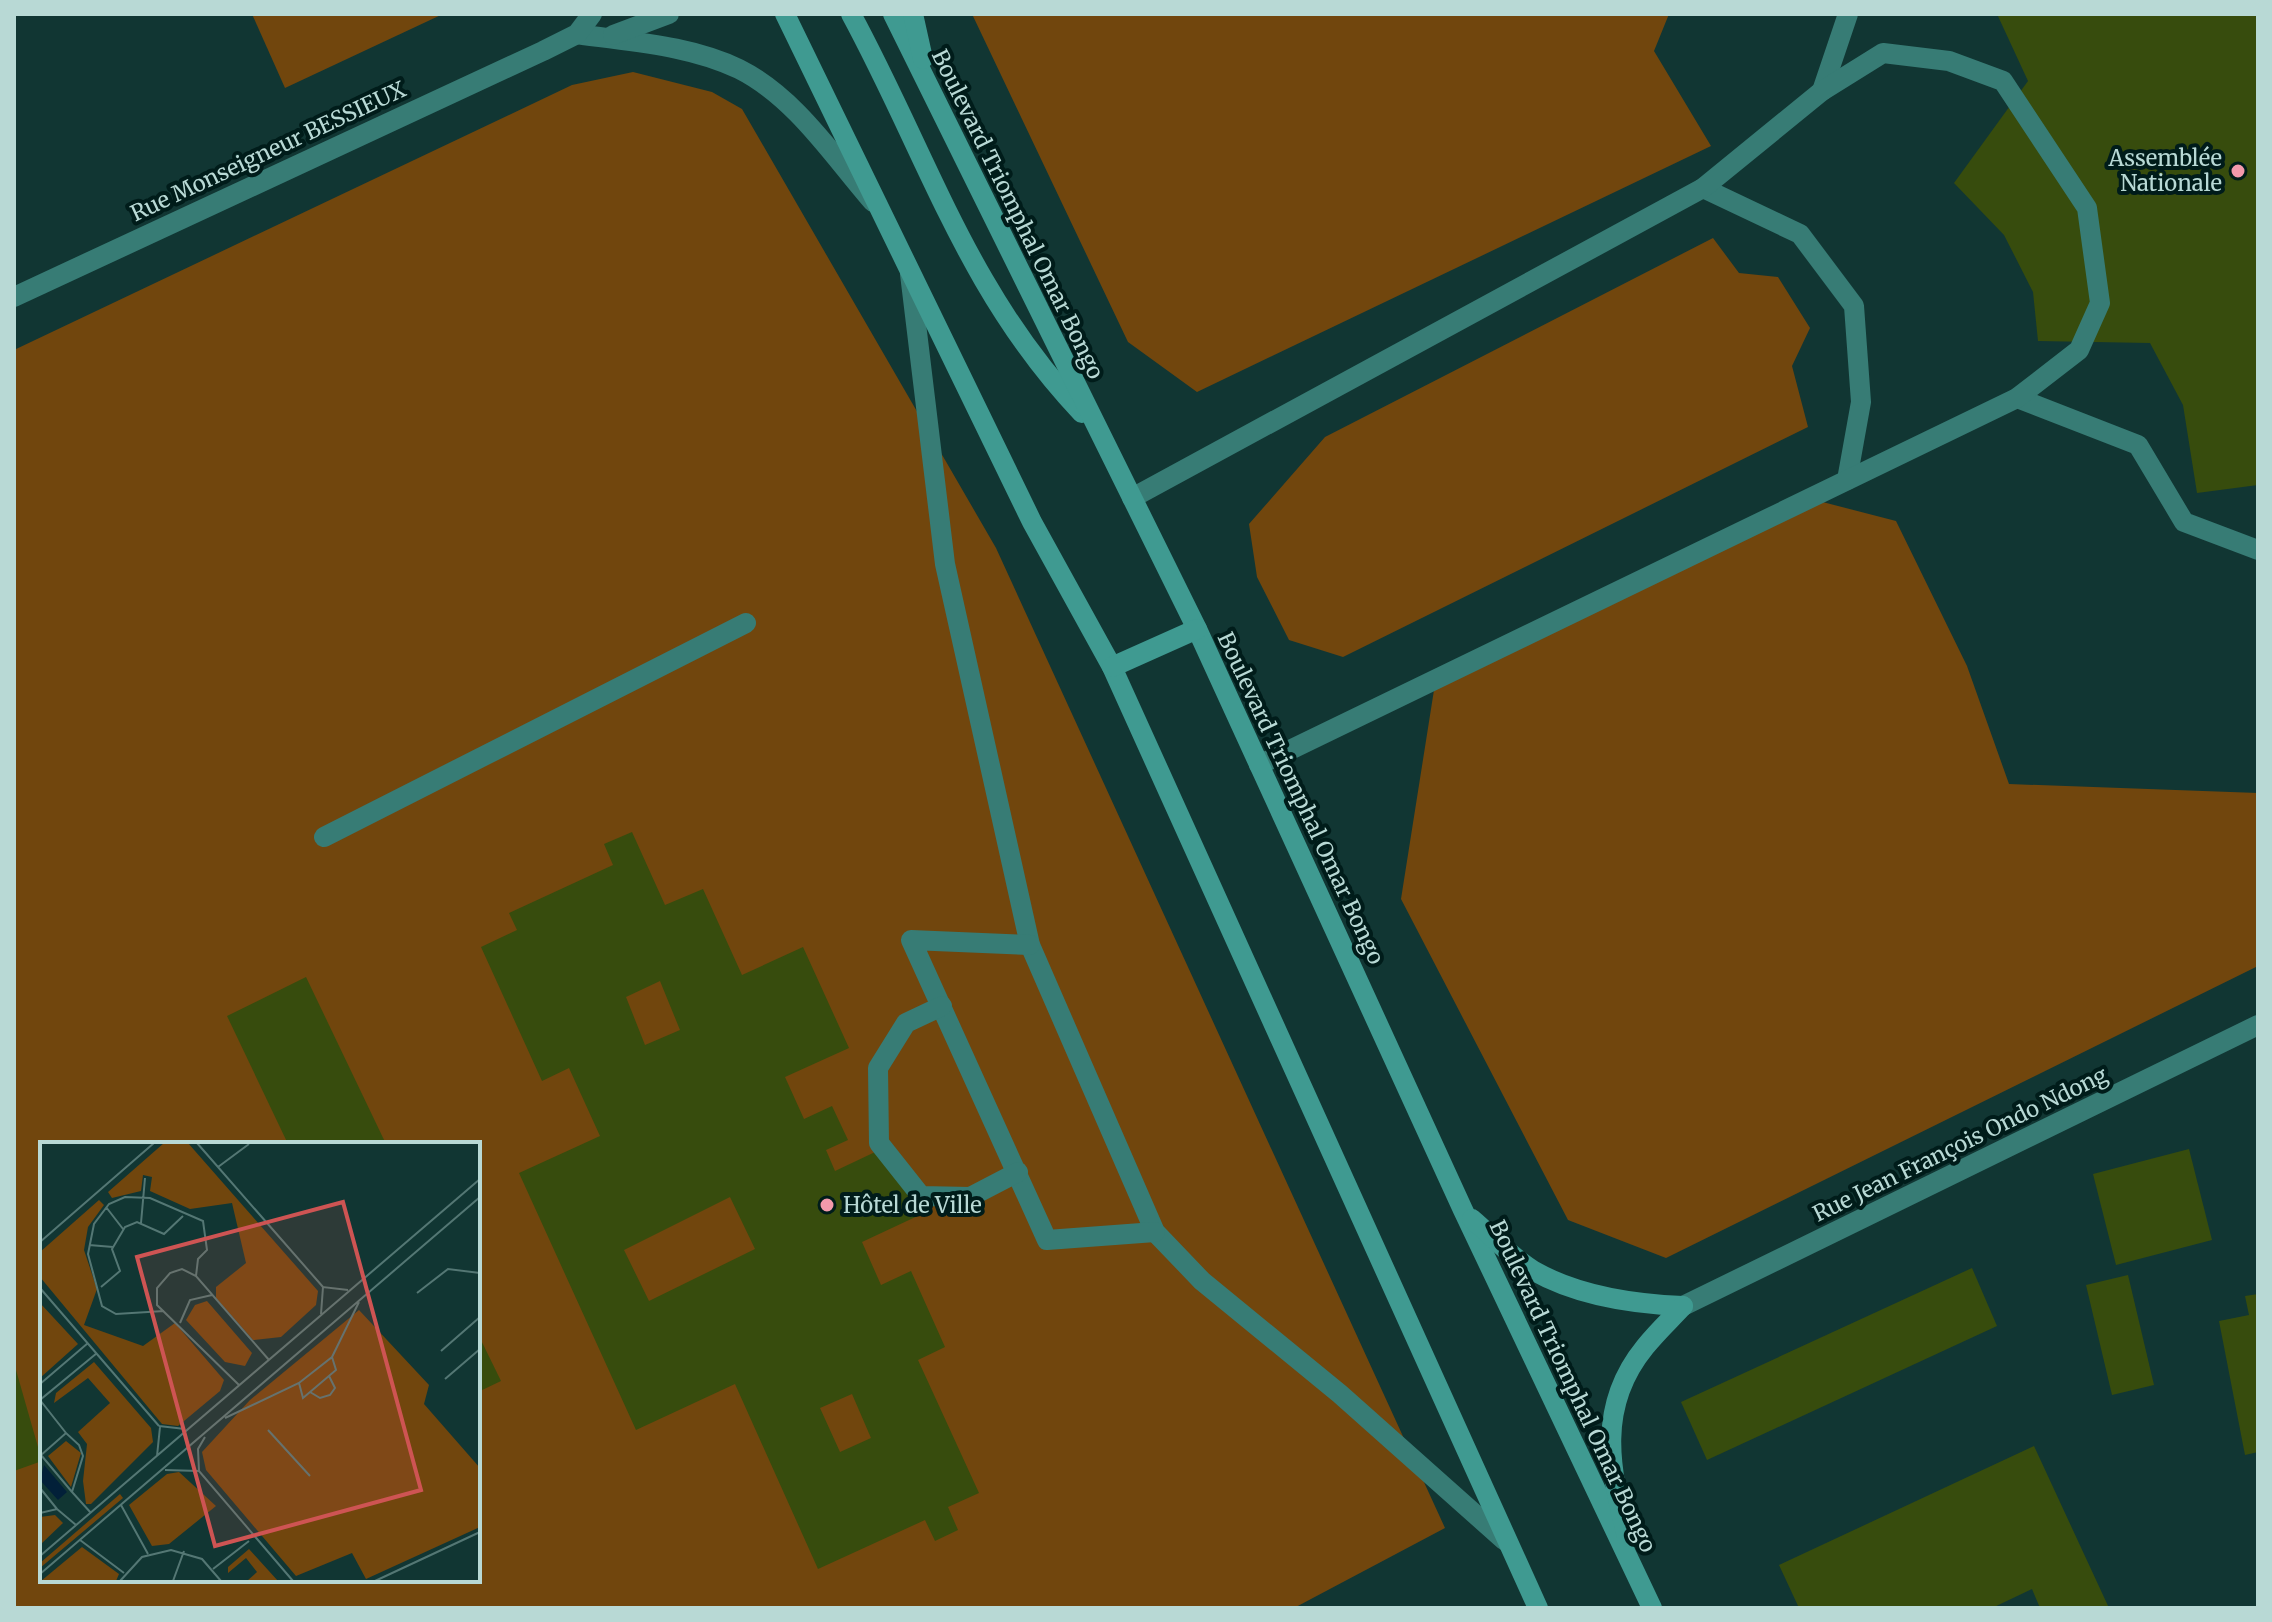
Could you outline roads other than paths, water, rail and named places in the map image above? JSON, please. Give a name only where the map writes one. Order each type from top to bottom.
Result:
[{"type":"main road","points":[[785,14],[1032,522],[1112,667],[1504,1540],[1538,1608]]},
{"type":"main road","points":[[851,14],[934,188],[997,307],[1037,363],[1098,431]]},
{"type":"main road","name":"Boulevard Triomphal Omar Bongo","points":[[893,14],[1197,629],[1463,1210],[1652,1608]]},
{"type":"main road","points":[[913,14],[929,86]]},
{"type":"main road","points":[[1112,667],[1197,629]]},
{"type":"main road","points":[[1463,1210],[1518,1260],[1547,1277],[1602,1296],[1647,1304],[1683,1306]]},
{"type":"main road","points":[[1639,1581],[1617,1498],[1608,1437],[1634,1363],[1683,1306]]},
{"type":"street","points":[[592,14],[577,34],[658,45],[711,59],[754,79],[793,109],[878,208]]},
{"type":"street","points":[[605,38],[669,14]]},
{"type":"street","points":[[1822,91],[1848,14]]},
{"type":"street","name":"Rue Monseigneur BESSIEUX","points":[[14,297],[577,34]]},
{"type":"street","points":[[1132,498],[1703,188],[1822,91],[1883,53],[1949,61],[2003,81],[2087,208],[2100,303],[2079,350],[2017,398],[1259,765]]},
{"type":"street","points":[[1703,188],[1800,234],[1854,306],[1861,402],[1847,480]]},
{"type":"street","points":[[909,270],[945,564],[1030,945],[1155,1232],[1202,1281],[1340,1394],[1504,1540]]},
{"type":"street","points":[[2017,398],[2138,445],[2184,522],[2258,550]]},
{"type":"street","points":[[324,837],[746,623]]},
{"type":"street","points":[[1030,945],[911,940],[1047,1240],[1155,1232]]},
{"type":"street","points":[[942,1006],[906,1023],[878,1068],[879,1143],[921,1196],[970,1197],[1018,1172]]},
{"type":"street","name":"Rue Jean François Ondo Ndong","points":[[1683,1306],[2258,1025]]},
{"type":"place","name":"Assemblée Nationale","points":[[2238,171]]},
{"type":"place","name":"Hôtel de Ville","points":[[827,1205]]}]
